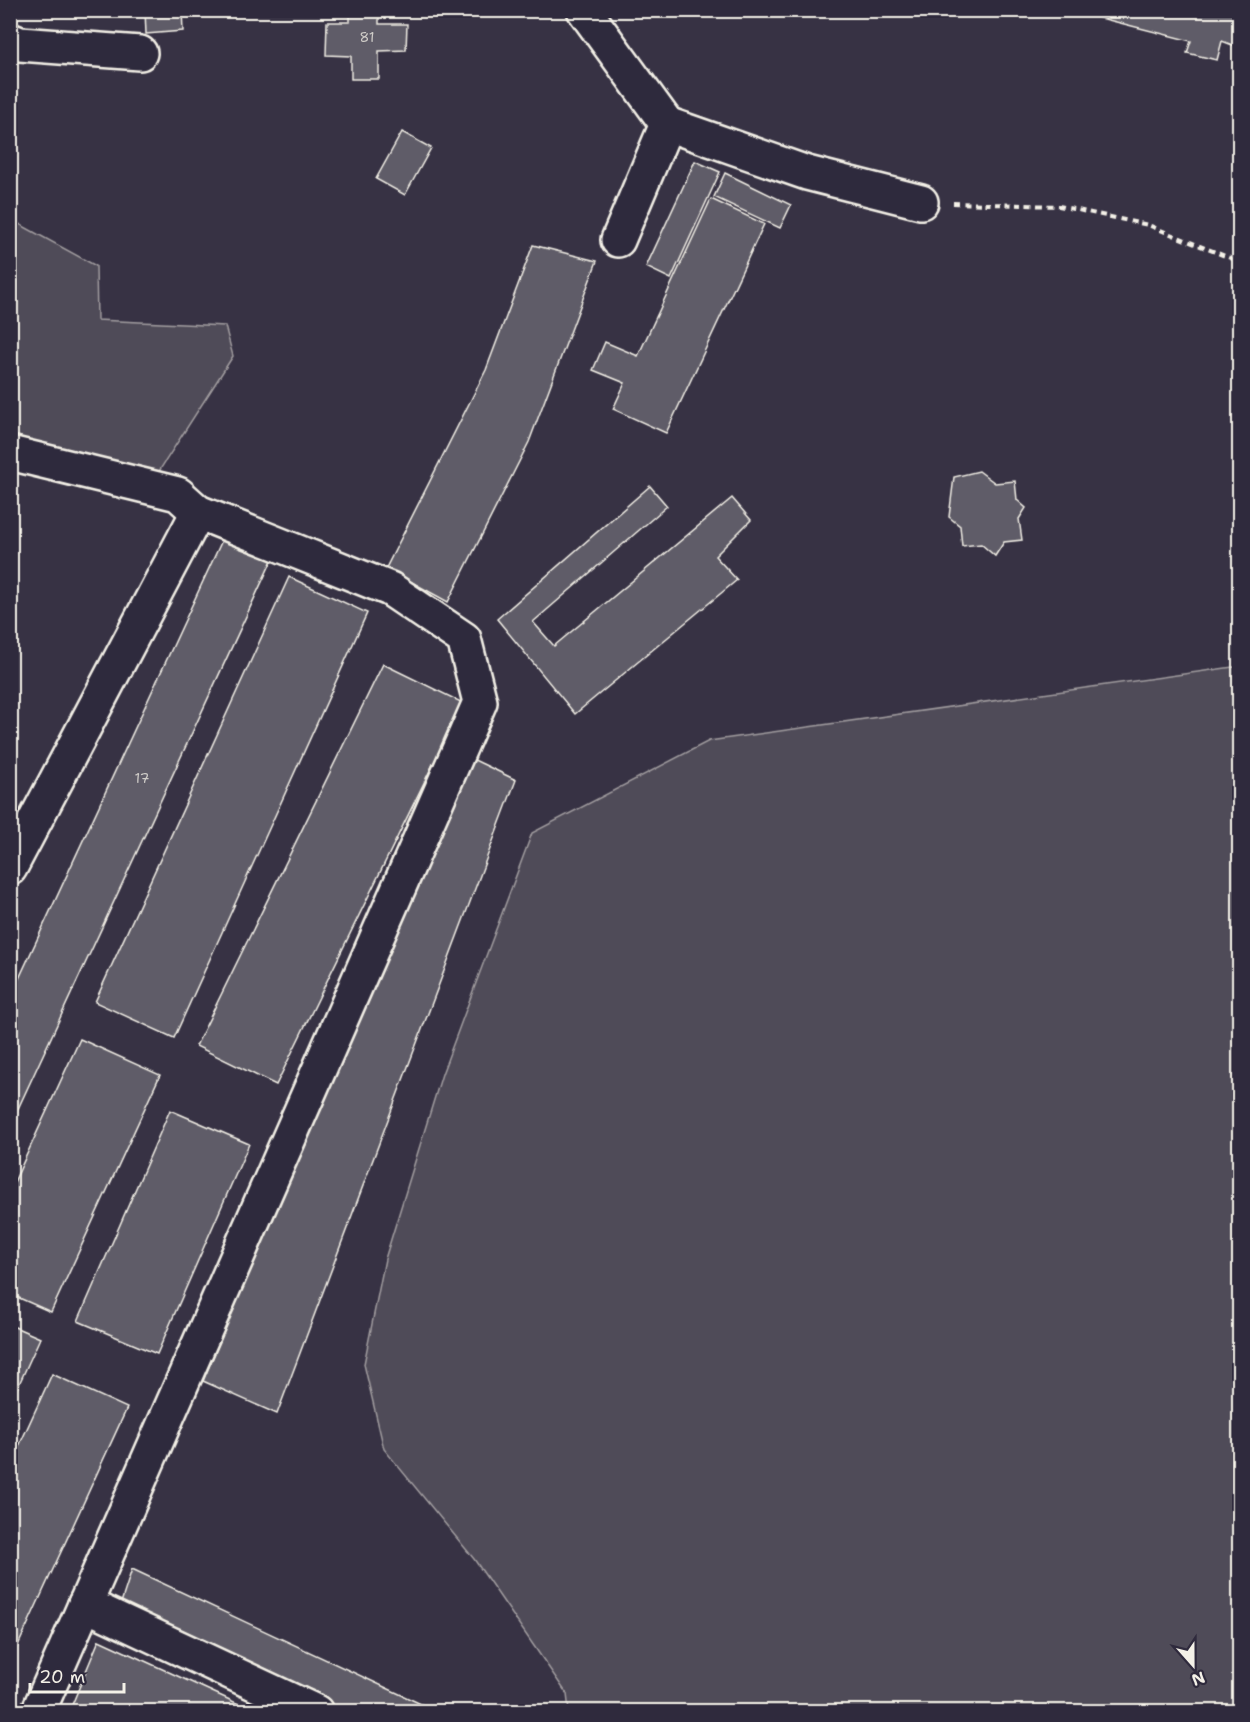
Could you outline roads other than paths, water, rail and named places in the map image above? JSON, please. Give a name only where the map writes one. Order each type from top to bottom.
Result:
[{"type":"lane","points":[[584,10],[668,124],[807,173],[921,202]]},
{"type":"lane","points":[[10,40],[20,44],[140,54]]},
{"type":"lane","points":[[618,240],[668,124]]},
{"type":"lane","points":[[10,453],[178,494],[198,512],[390,589],[464,639],[480,702],[38,1712]]},
{"type":"lane","points":[[10,868],[198,512]]},
{"type":"lane","points":[[85,1604],[316,1712]]}]
